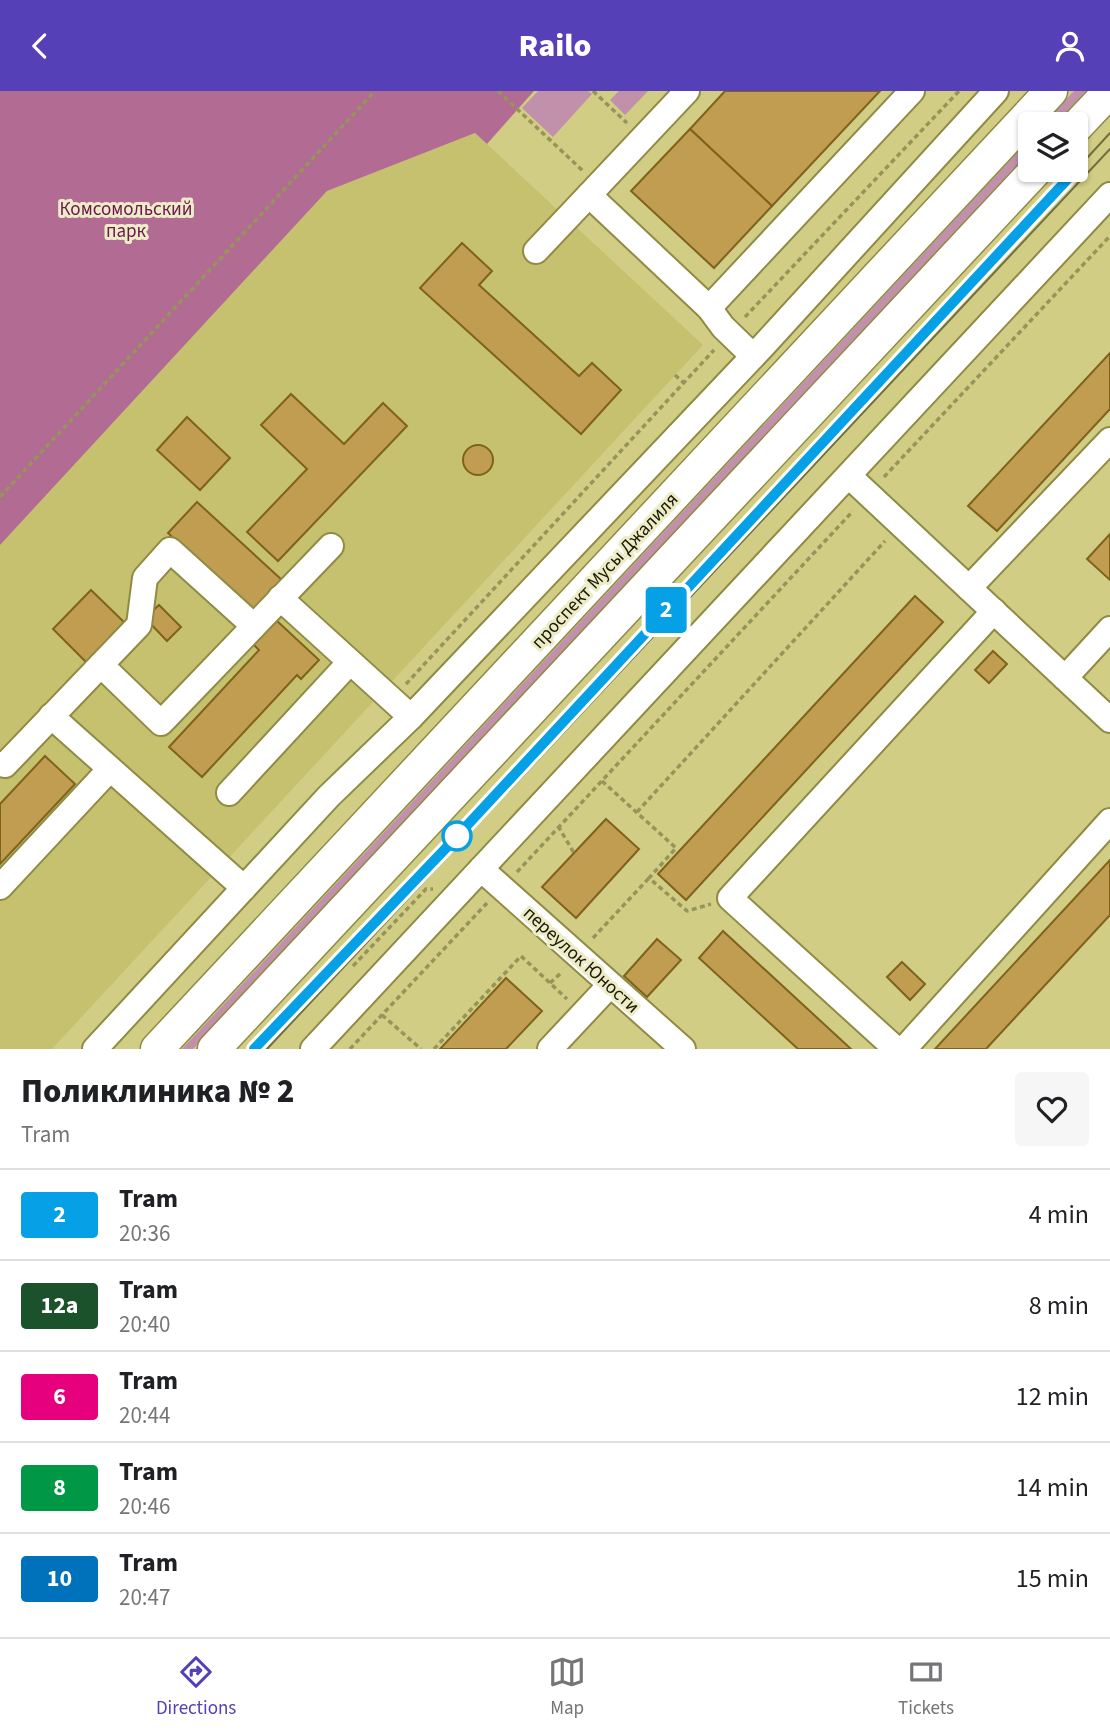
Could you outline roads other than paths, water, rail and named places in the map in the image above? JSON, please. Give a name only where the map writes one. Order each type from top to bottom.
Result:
[{"type":"main road","name":"проспект Мусы Джалиля","points":[[157,1049],[1051,91]]},
{"type":"main road","points":[[1088,114],[1110,91]]},
{"type":"main road","points":[[214,1049],[1025,182]]},
{"type":"street","points":[[536,251],[687,91]]},
{"type":"street","points":[[709,308],[912,91]]},
{"type":"street","points":[[95,1049],[336,789],[411,717],[753,356],[996,91]]},
{"type":"street","points":[[594,190],[709,308],[729,334],[753,356]]},
{"type":"street","points":[[313,1049],[1110,195]]},
{"type":"street","points":[[969,588],[1110,440]]},
{"type":"street","points":[[849,476],[1110,720]]},
{"type":"street","points":[[101,665],[161,723],[331,546]]},
{"type":"street","points":[[0,764],[5,765],[139,625],[145,578],[170,550],[254,626]]},
{"type":"street","points":[[280,598],[411,717]]},
{"type":"street","points":[[896,1049],[730,898],[994,611]]},
{"type":"street","points":[[1065,678],[1110,629]]},
{"type":"street","points":[[229,793],[350,662]]},
{"type":"street","points":[[51,716],[244,888]]},
{"type":"street","points":[[0,887],[110,769]]},
{"type":"street","points":[[904,1049],[1110,821]]},
{"type":"street","name":"переулок Юности","points":[[481,869],[683,1049]]},
{"type":"street","points":[[550,1049],[610,985]]},
{"type":"tram line","points":[[1088,157],[1110,133]]},
{"type":"tram line","points":[[267,1049],[1110,149]]},
{"type":"tram line","points":[[1050,198],[1065,182]]},
{"type":"tram line","name":"2","points":[[254,1049],[447,847],[1065,182]]},
{"type":"park label","name":"Комсомольский парк","points":[[126,219]]}]
